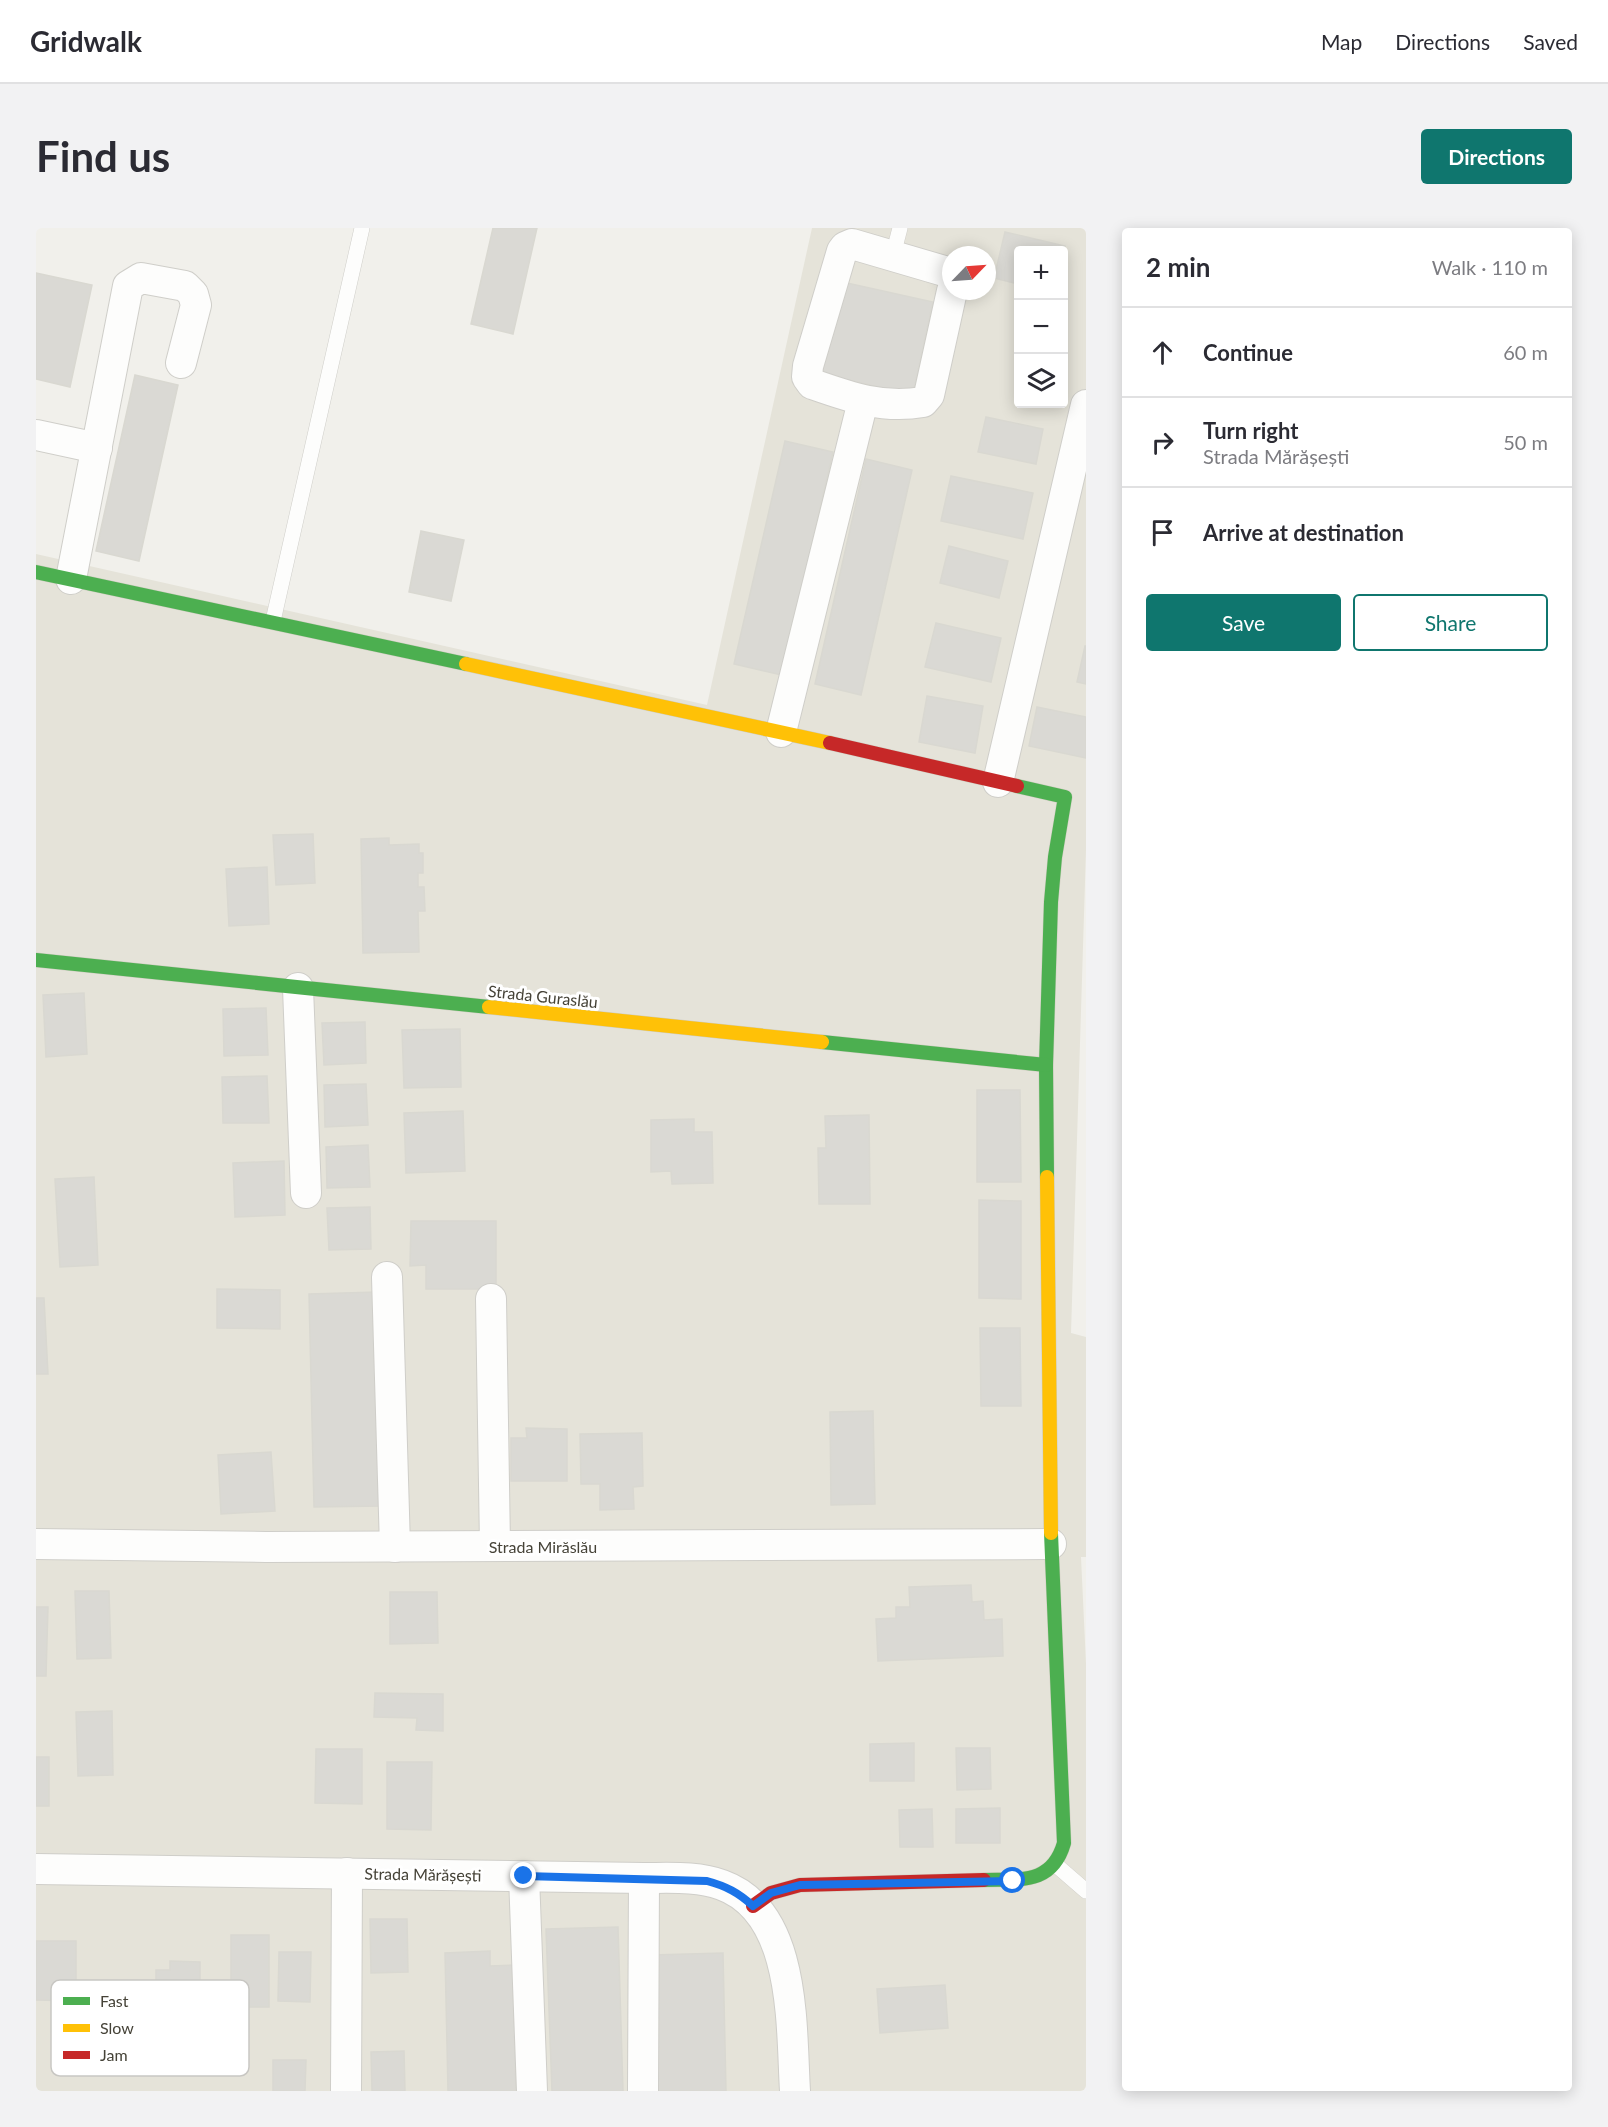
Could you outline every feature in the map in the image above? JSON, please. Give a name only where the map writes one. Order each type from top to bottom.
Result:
[{"type":"street","points":[[942,268],[897,242],[852,244],[845,247],[808,366],[807,377],[812,384],[863,401],[911,404],[923,402],[929,395],[950,300]]},
{"type":"street","points":[[71,579],[128,286],[141,278],[185,286],[193,294],[196,305],[181,363]]},
{"type":"street","points":[[781,732],[863,401]]},
{"type":"street","points":[[998,783],[1086,405]]},
{"type":"street","points":[[36,435],[96,448]]},
{"type":"street","points":[[36,572],[273,621],[781,732],[1070,798],[1055,857],[1051,902],[1046,1065],[1051,1544],[1064,1843],[1056,1865],[1044,1875],[1030,1880],[800,1885],[771,1893],[753,1906]]},
{"type":"street","name":"Strada Guraslău","points":[[36,960],[1046,1065]]},
{"type":"street","points":[[298,988],[306,1193]]},
{"type":"street","points":[[387,1277],[395,1547]]},
{"type":"street","points":[[491,1299],[495,1546]]},
{"type":"street","name":"Strada Mirăslău","points":[[36,1544],[395,1547],[1051,1544]]},
{"type":"street","name":"Strada Mărășești","points":[[36,1869],[644,1878],[707,1881],[741,1894],[766,1922],[775,1938],[789,2007],[795,2091]]},
{"type":"street","points":[[346,2091],[347,1873]]},
{"type":"street","points":[[524,1876],[532,2091]]},
{"type":"street","points":[[643,2091],[644,1878]]},
{"type":"lane","points":[[273,621],[362,228]]},
{"type":"lane","points":[[1056,1865],[1086,1892]]},
{"type":"shaded area","points":[[812,228],[1086,228],[1086,850],[1071,1333],[1086,1337],[1086,1557],[1081,1557],[1086,1664],[1086,2091],[36,2091],[36,554],[707,705]]},
{"type":"building","points":[[493,228],[537,228],[513,334],[471,324]]},
{"type":"building","points":[[1005,232],[1065,246],[1014,246],[1014,283],[996,278]]},
{"type":"building","points":[[36,273],[92,285],[70,387],[36,379]]},
{"type":"building","points":[[838,281],[933,302],[913,395],[818,373]]},
{"type":"building","points":[[135,375],[178,385],[139,561],[96,551]]},
{"type":"building","points":[[986,417],[1043,429],[1036,464],[978,452]]},
{"type":"building","points":[[785,441],[833,452],[782,675],[734,664]]},
{"type":"building","points":[[866,459],[912,470],[861,695],[815,684]]},
{"type":"building","points":[[951,476],[1033,493],[1023,539],[941,521]]},
{"type":"building","points":[[421,531],[464,540],[451,601],[409,592]]},
{"type":"building","points":[[949,546],[1008,561],[999,598],[940,583]]},
{"type":"building","points":[[936,623],[1001,638],[991,682],[925,667]]},
{"type":"building","points":[[1086,646],[1086,684],[1077,682]]},
{"type":"building","points":[[927,696],[983,706],[975,753],[919,742]]},
{"type":"building","points":[[1037,707],[1086,717],[1086,758],[1029,746]]},
{"type":"building","points":[[313,834],[315,883],[276,885],[273,835]]},
{"type":"building","points":[[389,838],[389,845],[419,844],[419,853],[423,853],[423,873],[418,873],[418,887],[424,887],[425,911],[418,911],[419,952],[363,953],[361,839]]},
{"type":"building","points":[[267,867],[269,924],[229,926],[226,869]]},
{"type":"building","points":[[84,993],[87,1054],[46,1057],[43,995]]},
{"type":"building","points":[[266,1008],[268,1055],[224,1056],[223,1009]]},
{"type":"building","points":[[365,1022],[366,1063],[324,1065],[322,1023]]},
{"type":"building","points":[[460,1029],[461,1087],[404,1088],[402,1030]]},
{"type":"building","points":[[267,1076],[269,1123],[223,1123],[222,1077]]},
{"type":"building","points":[[366,1084],[368,1125],[325,1127],[324,1085]]},
{"type":"building","points":[[977,1090],[1020,1090],[1021,1182],[977,1182]]},
{"type":"building","points":[[463,1111],[465,1171],[406,1173],[404,1113]]},
{"type":"building","points":[[869,1115],[870,1204],[819,1204],[818,1148],[826,1148],[825,1116]]},
{"type":"building","points":[[694,1119],[694,1132],[712,1132],[713,1183],[672,1184],[671,1171],[651,1172],[651,1120]]},
{"type":"building","points":[[368,1145],[370,1187],[327,1188],[326,1147]]},
{"type":"building","points":[[284,1161],[285,1215],[235,1217],[233,1163]]},
{"type":"building","points":[[94,1177],[98,1265],[60,1267],[55,1179]]},
{"type":"building","points":[[979,1200],[1021,1201],[1021,1299],[979,1298]]},
{"type":"building","points":[[370,1207],[371,1249],[329,1250],[327,1208]]},
{"type":"building","points":[[411,1221],[496,1221],[496,1289],[426,1289],[426,1265],[410,1266]]},
{"type":"building","points":[[217,1289],[280,1290],[280,1329],[217,1328]]},
{"type":"building","points":[[377,1292],[382,1506],[314,1507],[309,1294]]},
{"type":"building","points":[[36,1298],[44,1298],[48,1374],[36,1374]]},
{"type":"building","points":[[980,1328],[1020,1328],[1021,1406],[981,1406]]},
{"type":"building","points":[[873,1411],[875,1504],[831,1505],[830,1412]]},
{"type":"building","points":[[526,1428],[567,1429],[567,1481],[511,1481],[511,1438],[527,1438]]},
{"type":"building","points":[[642,1433],[643,1486],[633,1487],[634,1509],[600,1510],[600,1484],[581,1484],[580,1434]]},
{"type":"building","points":[[271,1452],[275,1511],[221,1514],[218,1455]]},
{"type":"building","points":[[971,1585],[972,1602],[983,1601],[984,1620],[1002,1619],[1003,1656],[878,1661],[876,1619],[896,1618],[896,1607],[910,1607],[909,1587]]},
{"type":"building","points":[[75,1591],[109,1591],[111,1658],[77,1659]]},
{"type":"building","points":[[390,1592],[437,1592],[438,1643],[390,1644]]},
{"type":"building","points":[[36,1607],[48,1607],[46,1676],[36,1676]]},
{"type":"building","points":[[375,1693],[443,1694],[443,1731],[416,1730],[417,1718],[374,1717]]},
{"type":"building","points":[[112,1711],[113,1775],[78,1776],[76,1712]]},
{"type":"building","points":[[914,1743],[914,1781],[870,1781],[870,1744]]},
{"type":"building","points":[[956,1748],[990,1748],[991,1789],[957,1790]]},
{"type":"building","points":[[316,1749],[362,1749],[362,1804],[315,1803]]},
{"type":"building","points":[[36,1757],[49,1757],[49,1806],[36,1806]]},
{"type":"building","points":[[387,1762],[432,1762],[431,1830],[387,1829]]},
{"type":"building","points":[[1000,1808],[1000,1843],[956,1843],[956,1809]]},
{"type":"building","points":[[932,1809],[933,1847],[900,1847],[899,1810]]},
{"type":"building","points":[[370,1919],[407,1919],[408,1972],[371,1973]]},
{"type":"building","points":[[618,1927],[623,2091],[552,2091],[546,1929]]},
{"type":"building","points":[[231,1935],[269,1935],[269,2007],[249,2007],[249,1980],[231,1980]]},
{"type":"building","points":[[36,1941],[76,1941],[76,1980],[51,1980],[51,2000],[36,2000]]},
{"type":"building","points":[[490,1951],[490,1966],[513,1965],[516,2091],[448,2091],[445,1953]]},
{"type":"building","points":[[279,1952],[311,1952],[310,2002],[278,2001]]},
{"type":"building","points":[[723,1953],[726,2091],[656,2091],[652,1955]]},
{"type":"building","points":[[170,1961],[200,1962],[200,1980],[156,1980],[156,1970],[170,1970]]},
{"type":"building","points":[[945,1985],[948,2028],[880,2033],[877,1989]]},
{"type":"building","points":[[404,2051],[405,2091],[372,2091],[371,2052]]},
{"type":"building","points":[[273,2060],[306,2060],[305,2091],[273,2091]]},
{"type":"traffic: fast","points":[[36,572],[466,664]]},
{"type":"traffic: fast","points":[[1017,786],[1065,797],[1055,857],[1051,902],[1046,1065],[1047,1177]]},
{"type":"traffic: fast","points":[[36,960],[489,1007]]},
{"type":"traffic: fast","points":[[822,1042],[1046,1065]]},
{"type":"traffic: fast","points":[[984,1880],[1022,1879],[1043,1873],[1059,1857],[1064,1843],[1051,1533]]},
{"type":"traffic: slow","points":[[466,664],[830,743]]},
{"type":"traffic: slow","points":[[489,1007],[822,1042]]},
{"type":"traffic: slow","points":[[1047,1177],[1051,1533]]},
{"type":"traffic: jam","points":[[830,743],[1017,786]]},
{"type":"traffic: jam","points":[[753,1906],[771,1893],[800,1885],[984,1880]]},
{"type":"route","points":[[524,1876],[707,1881],[741,1894],[753,1906],[771,1893],[800,1885],[1013,1881]]}]
